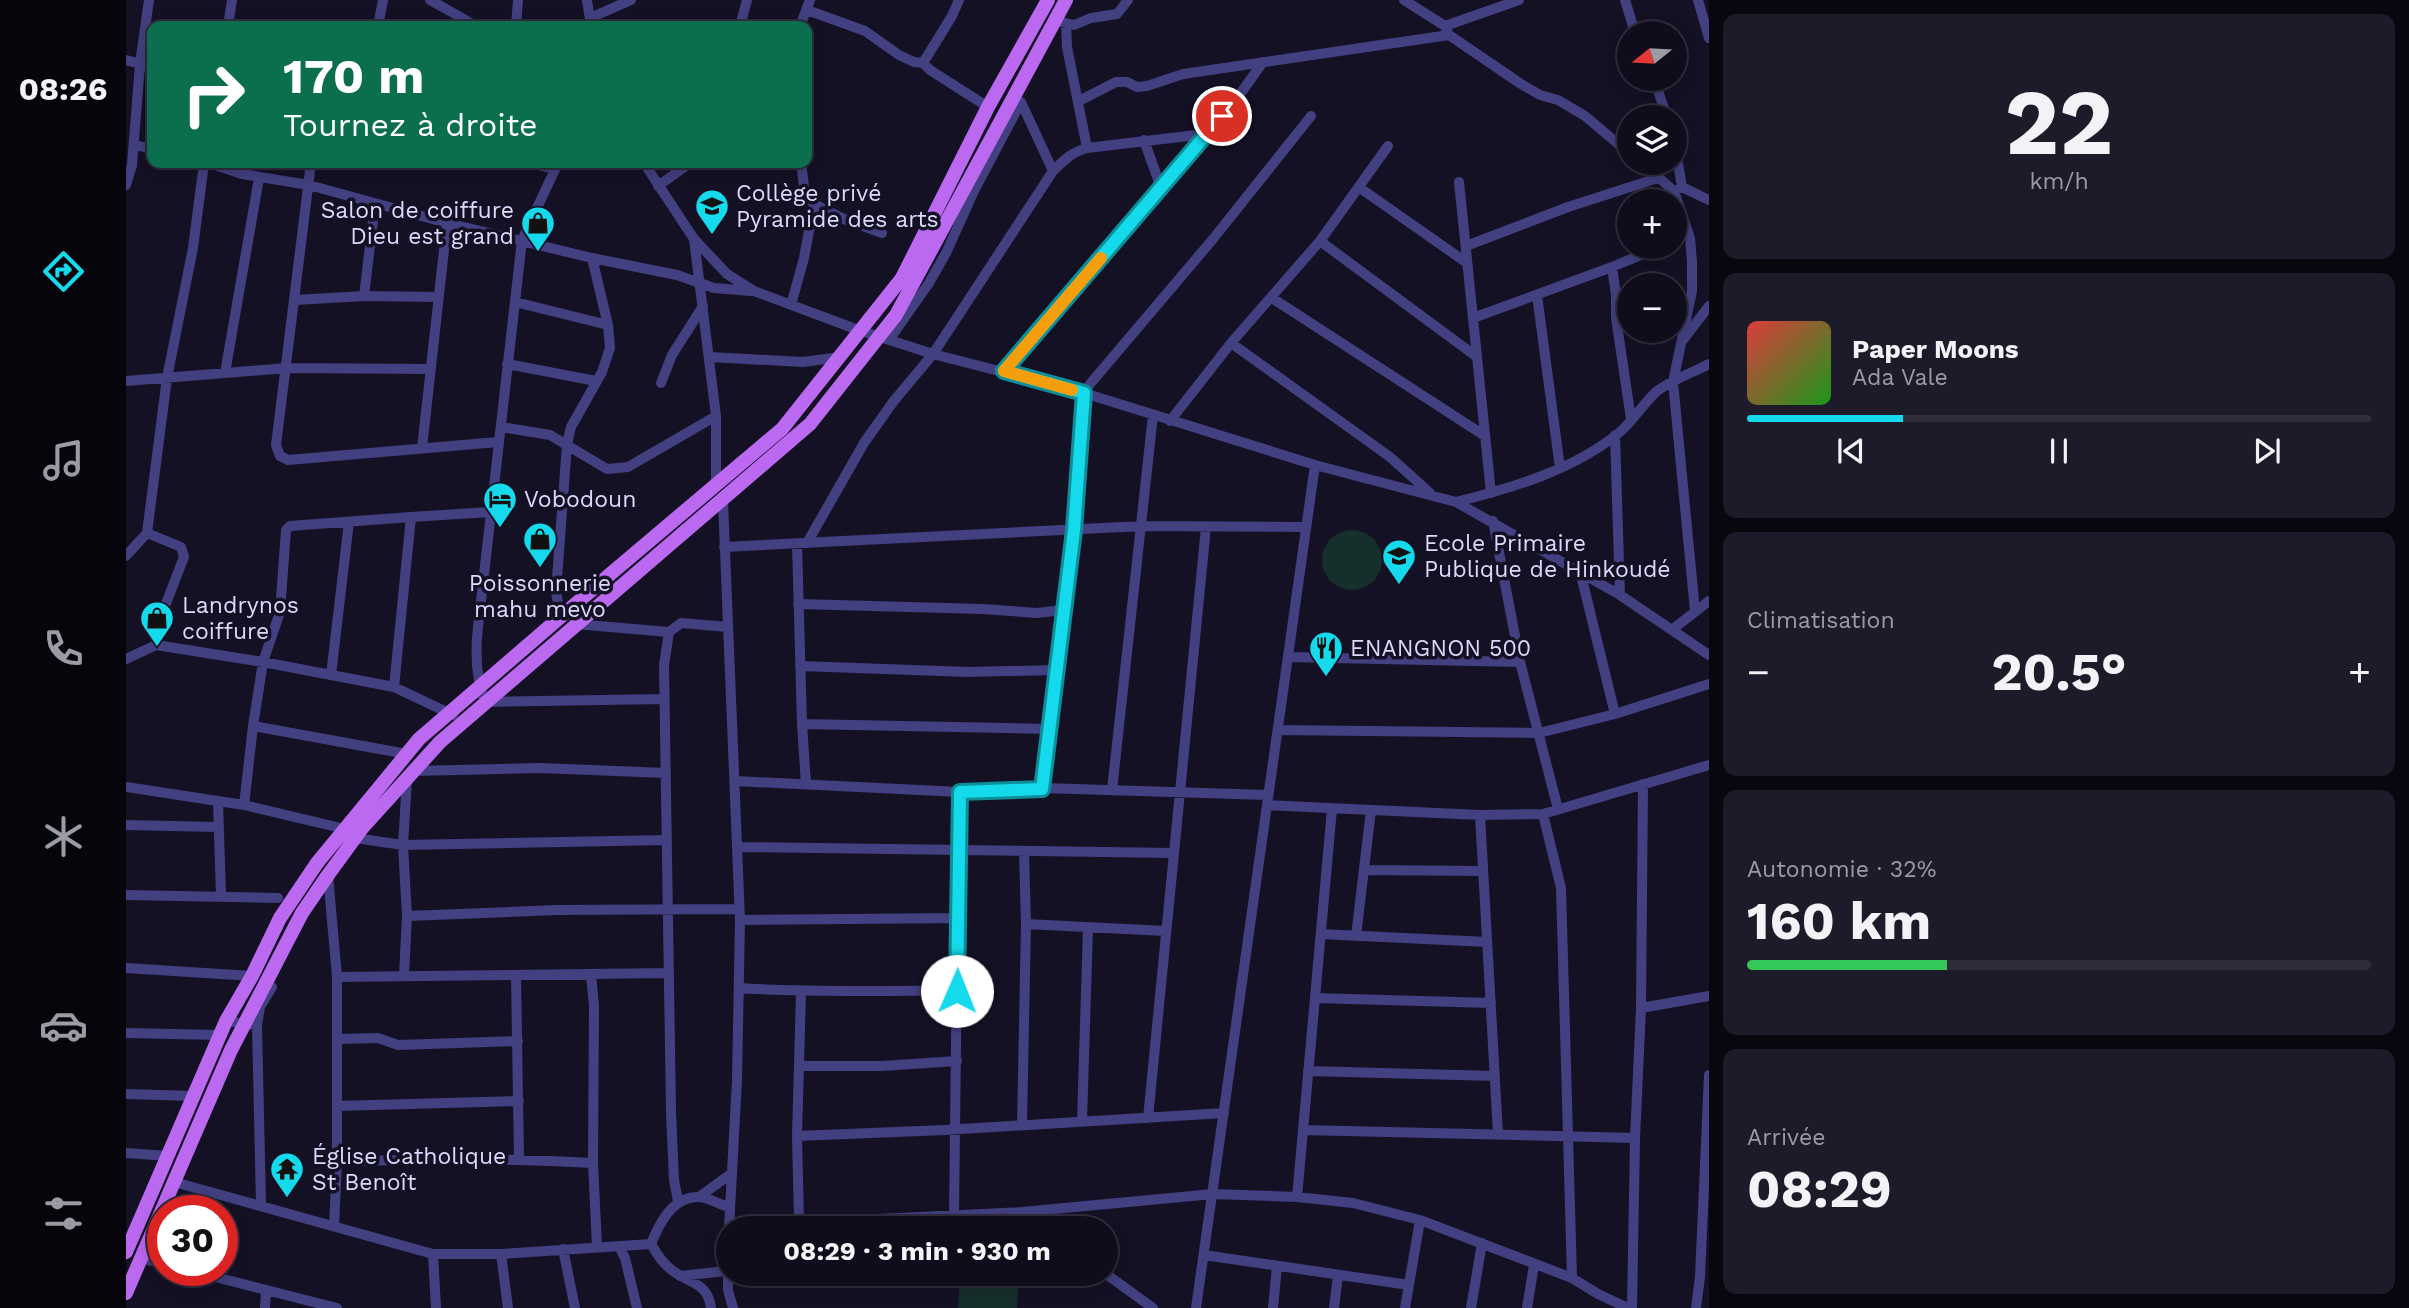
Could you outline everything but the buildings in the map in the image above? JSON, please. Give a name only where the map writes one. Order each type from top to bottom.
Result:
[{"type":"main road","points":[[126,1293],[174,1182],[302,913],[328,875],[350,834],[407,754],[450,713],[482,695],[570,619],[716,484],[782,429],[902,278],[988,107],[1048,0]]},
{"type":"main road","points":[[570,619],[723,501],[810,424],[884,338],[1060,22],[1066,0]]},
{"type":"main road","points":[[126,1252],[226,1021],[281,918],[317,863],[410,775],[440,741],[464,720],[482,695]]},
{"type":"street","points":[[126,185],[135,145],[130,125],[149,0]]},
{"type":"street","points":[[229,21],[232,0]]},
{"type":"street","points":[[379,21],[383,0]]},
{"type":"street","points":[[430,0],[450,6],[470,21]]},
{"type":"street","points":[[516,21],[518,0]]},
{"type":"street","points":[[587,0],[591,21]]},
{"type":"street","points":[[593,21],[631,0]]},
{"type":"street","points":[[741,21],[747,0]]},
{"type":"street","points":[[923,63],[959,0]]},
{"type":"street","points":[[1087,148],[1060,22],[1074,25],[1091,18],[1117,14],[1128,0]]},
{"type":"street","points":[[1404,0],[1521,84],[1540,95],[1558,100],[1585,116],[1617,143]]},
{"type":"street","points":[[1079,101],[1116,82],[1127,82],[1137,87],[1147,86],[1183,74],[1447,31],[1519,0]]},
{"type":"street","points":[[1625,0],[1631,21]]},
{"type":"street","points":[[1698,0],[1709,38]]},
{"type":"street","points":[[809,5],[865,31],[906,58],[923,63],[988,107]]},
{"type":"street","points":[[126,60],[147,66]]},
{"type":"street","points":[[1004,371],[1238,97],[1263,62]]},
{"type":"street","points":[[884,338],[929,283],[1021,102],[1053,172]]},
{"type":"street","points":[[1042,789],[1074,530],[1084,393],[1213,239],[1311,116]]},
{"type":"street","points":[[806,784],[798,604],[802,544],[864,443],[893,402],[933,354],[1053,172],[1072,153],[1087,148],[1205,134]]},
{"type":"street","points":[[1144,140],[1161,188]]},
{"type":"street","points":[[135,145],[147,148]]},
{"type":"street","points":[[1170,421],[1231,343],[1320,241],[1388,146]]},
{"type":"street","points":[[126,556],[147,533],[167,378],[207,168]]},
{"type":"street","points":[[226,168],[259,177],[309,185],[447,223],[592,258],[677,275],[723,290],[754,291]]},
{"type":"street","points":[[311,168],[277,452],[284,459],[498,442]]},
{"type":"street","points":[[555,168],[522,240],[476,648],[482,695],[664,699]]},
{"type":"street","points":[[646,168],[694,239],[727,274],[754,291],[860,331],[933,354],[1084,393],[1315,465],[1456,502],[1620,595],[1709,655]]},
{"type":"street","points":[[658,186],[683,168]]},
{"type":"street","points":[[802,168],[806,194],[814,204],[882,233]]},
{"type":"street","points":[[1655,175],[1678,189]]},
{"type":"street","points":[[1677,175],[1678,189]]},
{"type":"street","points":[[225,373],[259,177]]},
{"type":"street","points":[[1465,246],[1568,207],[1658,178]]},
{"type":"street","points":[[1459,182],[1491,493]]},
{"type":"street","points":[[1360,188],[1467,263]]},
{"type":"street","points":[[1687,192],[1709,200]]},
{"type":"street","points":[[364,296],[375,204]]},
{"type":"street","points":[[791,306],[804,258],[814,204]]},
{"type":"street","points":[[422,448],[447,223]]},
{"type":"street","points":[[1687,231],[1692,262],[1692,291],[1687,313]]},
{"type":"street","points":[[694,239],[716,416],[716,484]]},
{"type":"street","points":[[1320,241],[1477,357]]},
{"type":"street","points":[[592,258],[608,325],[610,348],[608,358],[570,427],[556,592],[558,603],[570,619],[670,632]]},
{"type":"street","points":[[1473,318],[1631,259]]},
{"type":"street","points":[[1612,267],[1616,318],[1631,419]]},
{"type":"street","points":[[1537,295],[1560,468]]},
{"type":"street","points":[[295,300],[364,296],[439,297]]},
{"type":"street","points":[[1272,298],[1485,436]]},
{"type":"street","points":[[514,302],[608,325]]},
{"type":"street","points":[[661,383],[672,355],[703,306]]},
{"type":"street","points":[[1687,334],[1709,306]]},
{"type":"street","points":[[1231,343],[1390,457],[1433,495]]},
{"type":"street","points":[[1680,343],[1673,382],[1696,611]]},
{"type":"street","points":[[710,357],[803,362],[840,357]]},
{"type":"street","points":[[508,364],[596,381]]},
{"type":"street","points":[[1456,502],[1491,493],[1560,468],[1589,454],[1615,435],[1659,390],[1709,364]]},
{"type":"street","points":[[126,381],[287,368],[431,369]]},
{"type":"street","points":[[1112,790],[1153,415]]},
{"type":"street","points":[[501,427],[551,435],[607,469],[616,470],[628,467],[716,416]]},
{"type":"street","points":[[1615,435],[1620,595]]},
{"type":"street","points":[[1196,1308],[1315,465]]},
{"type":"street","points":[[723,501],[740,914],[740,988],[729,1216]]},
{"type":"street","points":[[244,805],[264,662],[280,612],[286,530],[290,526],[490,512]]},
{"type":"street","points":[[394,687],[411,517]]},
{"type":"street","points":[[1493,521],[1520,662],[1559,809]]},
{"type":"street","points":[[331,676],[349,522]]},
{"type":"street","points":[[724,547],[1142,526],[1306,527]]},
{"type":"street","points":[[1148,1118],[1206,527]]},
{"type":"street","points":[[147,533],[181,547],[184,557],[164,606],[156,645]]},
{"type":"street","points":[[1580,571],[1615,714]]},
{"type":"street","points":[[1673,629],[1709,601]]},
{"type":"street","points":[[798,604],[1037,613],[1063,610]]},
{"type":"street","points":[[678,1201],[674,1180],[671,1112],[670,911],[664,665],[670,632],[681,622],[728,627]]},
{"type":"street","points":[[126,659],[156,645],[264,662],[394,687],[464,720]]},
{"type":"street","points":[[1288,657],[1520,662]]},
{"type":"street","points":[[800,666],[969,671],[1056,670]]},
{"type":"street","points":[[1278,730],[1539,733],[1615,714],[1709,684]]},
{"type":"street","points":[[802,724],[1050,729]]},
{"type":"street","points":[[253,726],[407,754]]},
{"type":"street","points":[[734,781],[960,792],[1112,790],[1268,800],[1332,809],[1480,815],[1543,814],[1709,765]]},
{"type":"street","points":[[404,975],[407,916],[403,845],[410,775],[540,768],[666,774]]},
{"type":"street","points":[[915,1216],[1021,1212],[1213,1194],[1297,1197],[1353,1203],[1420,1220],[1482,1242],[1534,1265],[1573,1278],[1598,1294],[1630,1308],[1640,1008],[1643,784]]},
{"type":"street","points":[[126,787],[244,805],[350,834],[403,845],[667,840]]},
{"type":"street","points":[[954,1214],[960,792]]},
{"type":"street","points":[[218,801],[221,896]]},
{"type":"street","points":[[1297,1197],[1332,809]]},
{"type":"street","points":[[1356,936],[1371,810]]},
{"type":"street","points":[[1543,814],[1561,888],[1573,1278]]},
{"type":"street","points":[[1480,815],[1498,1134]]},
{"type":"street","points":[[126,825],[218,827]]},
{"type":"street","points":[[737,847],[1173,853]]},
{"type":"street","points":[[1022,1124],[1026,924],[1024,851]]},
{"type":"street","points":[[1364,870],[1483,871]]},
{"type":"street","points":[[328,875],[337,977],[337,1162],[334,1226]]},
{"type":"street","points":[[126,895],[278,898]]},
{"type":"street","points":[[407,916],[557,910],[958,918]]},
{"type":"street","points":[[1026,924],[1166,931]]},
{"type":"street","points":[[1082,1121],[1088,928]]},
{"type":"street","points":[[1321,934],[1487,942]]},
{"type":"street","points":[[126,968],[252,976]]},
{"type":"street","points":[[337,977],[669,973]]},
{"type":"street","points":[[516,975],[519,1158]]},
{"type":"street","points":[[591,975],[594,1006],[593,1163],[597,1247]]},
{"type":"street","points":[[261,1205],[251,1024],[272,987]]},
{"type":"street","points":[[740,988],[801,992],[957,991]]},
{"type":"street","points":[[799,1216],[797,1136],[801,992]]},
{"type":"street","points":[[1640,1008],[1709,996]]},
{"type":"street","points":[[1315,998],[1491,1003]]},
{"type":"street","points":[[226,1021],[251,1024]]},
{"type":"street","points":[[126,1033],[220,1035]]},
{"type":"street","points":[[337,1039],[379,1038],[398,1045],[519,1041]]},
{"type":"street","points":[[800,1066],[882,1066],[957,1061]]},
{"type":"street","points":[[1308,1071],[1495,1076]]},
{"type":"street","points":[[1696,1308],[1705,1209],[1709,1075]]},
{"type":"street","points":[[126,1094],[194,1096]]},
{"type":"street","points":[[337,1106],[519,1101]]},
{"type":"street","points":[[797,1136],[1224,1113]]},
{"type":"street","points":[[1303,1130],[1635,1138]]},
{"type":"street","points":[[126,1153],[168,1156]]},
{"type":"street","points":[[337,1162],[519,1158],[593,1163]]},
{"type":"street","points":[[651,1244],[658,1226],[678,1201],[699,1197],[732,1173]]},
{"type":"street","points":[[174,1182],[433,1254],[501,1254],[651,1244]]},
{"type":"street","points":[[699,1197],[729,1208]]},
{"type":"street","points":[[1021,1212],[1027,1216]]},
{"type":"street","points":[[1405,1308],[1420,1220]]},
{"type":"street","points":[[1471,1308],[1482,1242]]},
{"type":"street","points":[[651,1244],[664,1263],[680,1276],[704,1289],[710,1296],[711,1308]]},
{"type":"street","points":[[619,1245],[625,1258],[637,1308]]},
{"type":"street","points":[[563,1250],[575,1308]]},
{"type":"street","points":[[433,1254],[436,1308]]},
{"type":"street","points":[[501,1254],[508,1308]]},
{"type":"street","points":[[1204,1255],[1409,1285]]},
{"type":"street","points":[[141,1258],[147,1260]]},
{"type":"street","points":[[1527,1308],[1534,1265]]},
{"type":"street","points":[[1273,1308],[1277,1266]]},
{"type":"street","points":[[680,1276],[716,1272]]},
{"type":"street","points":[[1334,1308],[1338,1275]]},
{"type":"street","points":[[238,1283],[337,1308]]},
{"type":"street","points":[[1118,1283],[1153,1308]]},
{"type":"street","points":[[727,1286],[733,1308]]},
{"type":"street","points":[[710,1296],[727,1290]]},
{"type":"street","points":[[265,1308],[266,1291]]},
{"type":"street","points":[[1595,1308],[1598,1294]]},
{"type":"green space","points":[[1346,530],[1358,530],[1377,543],[1382,560],[1380,572],[1369,585],[1358,590],[1346,590],[1327,577],[1322,566],[1322,554],[1335,535]]},
{"type":"green space","points":[[959,1286],[1018,1286],[1017,1308],[958,1308]]},
{"type":"slow traffic","points":[[1072,390],[1004,371],[1101,258]]},
{"type":"place","name":"Collège privé Pyramide des arts","points":[[712,236]]},
{"type":"place","name":"Salon de coiffure Dieu est grand","points":[[538,253]]},
{"type":"place","name":"Vobodoun","points":[[500,529]]},
{"type":"place","name":"Poissonnerie mahu mevo","points":[[540,569]]},
{"type":"place","name":"Ecole Primaire Publique de Hinkoudé","points":[[1399,586]]},
{"type":"place","name":"Landrynos coiffure","points":[[157,648]]},
{"type":"place","name":"ENANGNON 500","points":[[1326,678]]},
{"type":"place","name":"Église Catholique St Benoît","points":[[287,1199]]},
{"type":"route","points":[[957,991],[960,792],[1042,789],[1074,530],[1084,393],[1004,371],[1222,116]]}]
